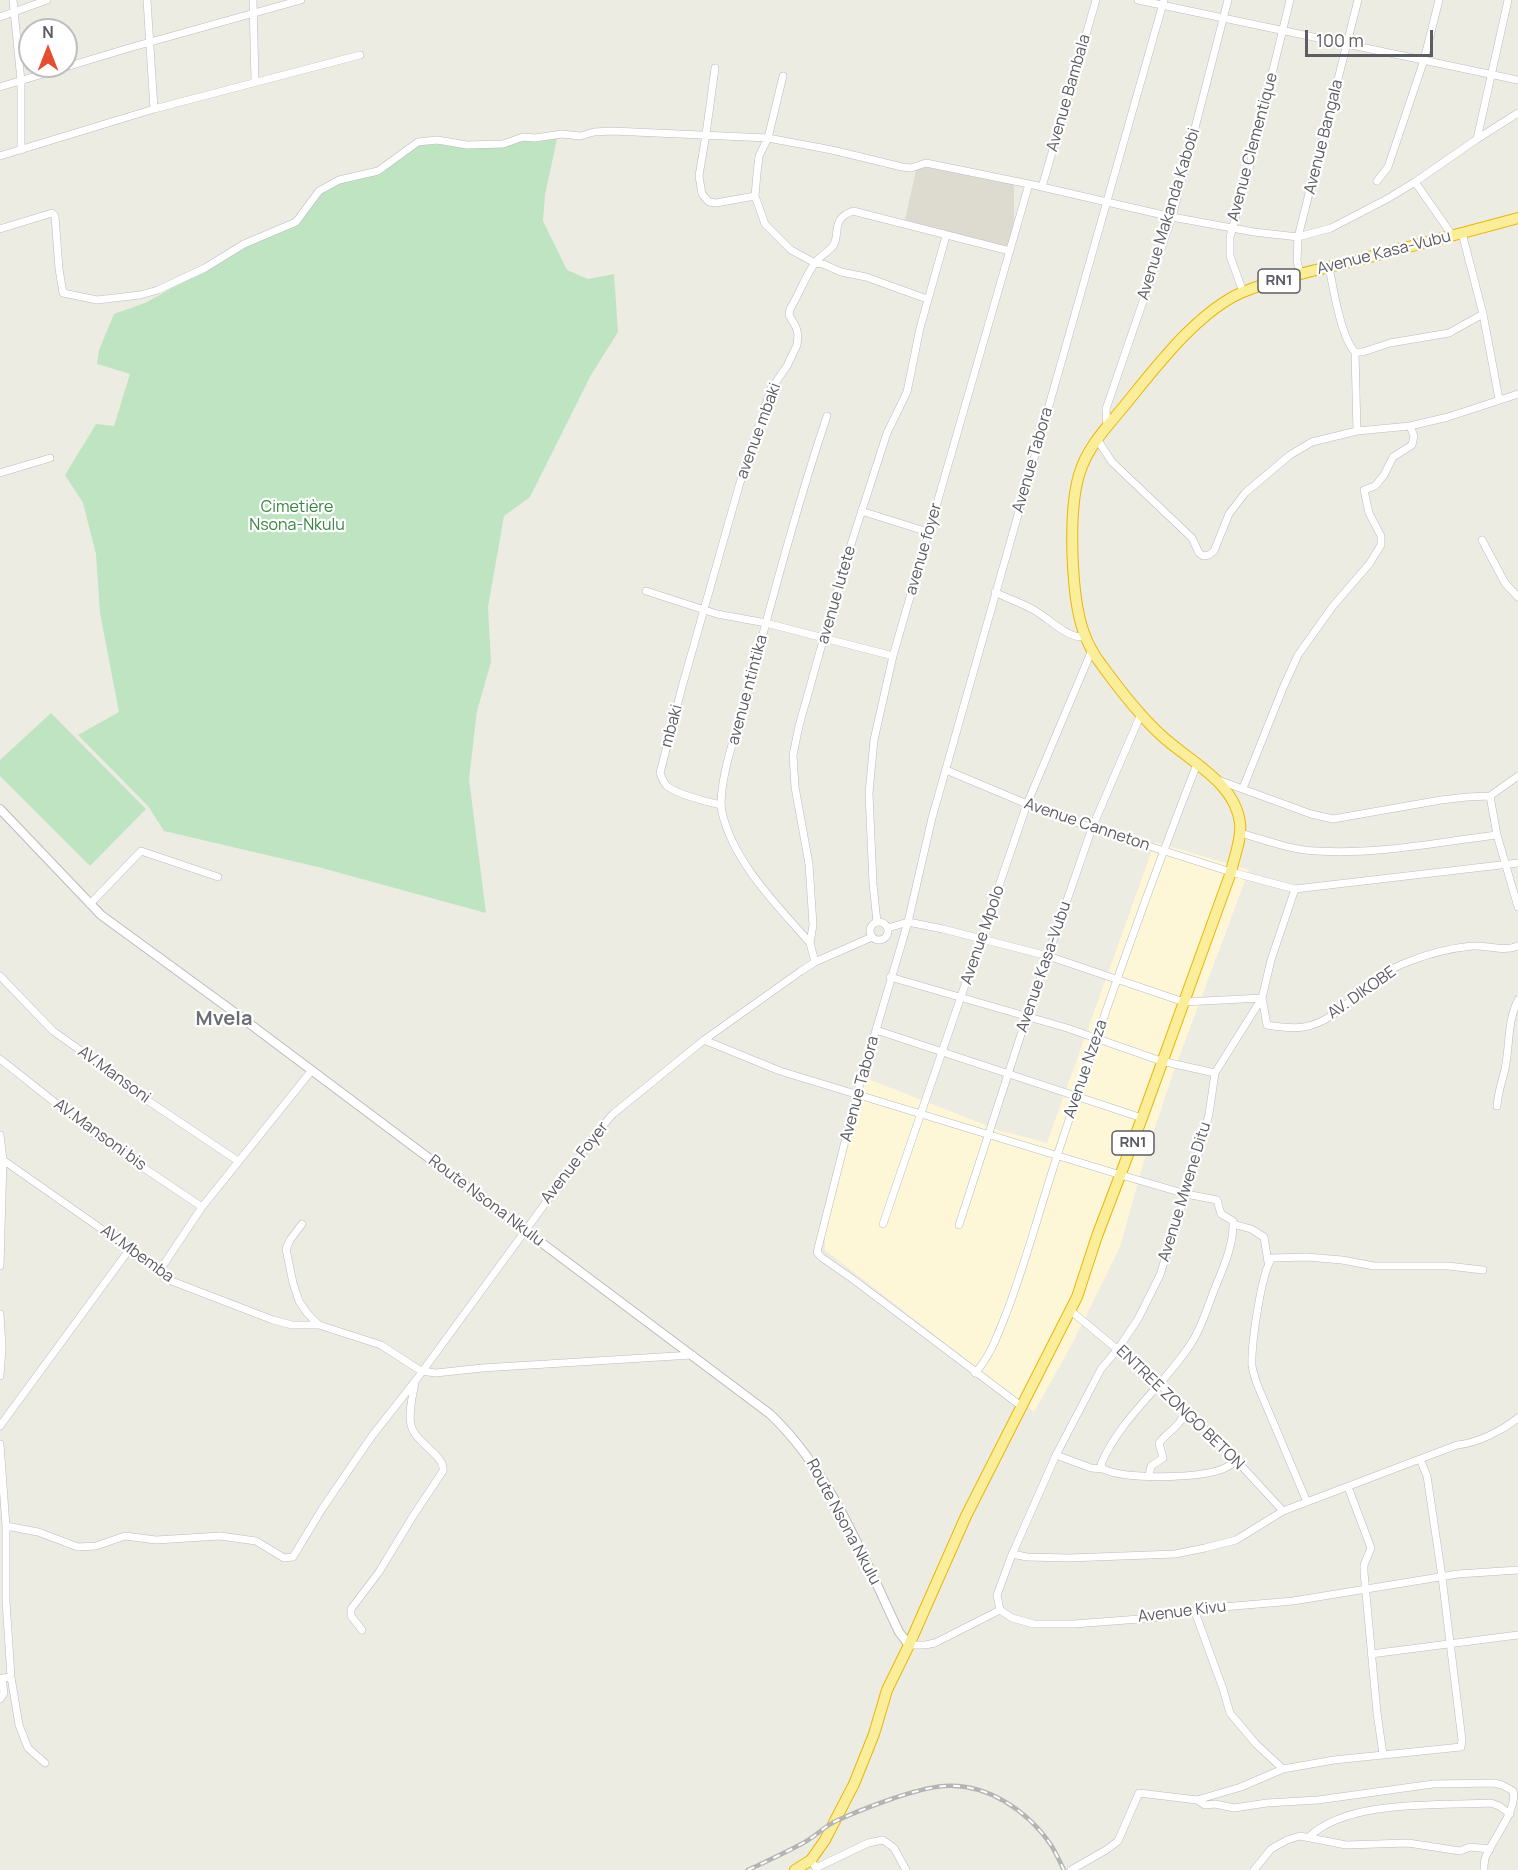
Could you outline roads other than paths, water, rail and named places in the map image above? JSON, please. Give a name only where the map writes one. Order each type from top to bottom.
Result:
[{"type":"highway","name":"Avenue Kasa-Vubu","points":[[1097,439],[1154,369],[1199,322],[1220,305],[1243,292],[1300,274],[1518,218]]},
{"type":"highway","name":"RN1","points":[[795,1870],[814,1866],[854,1784],[874,1734],[887,1690],[966,1516],[1071,1311],[1231,872],[1240,833],[1236,808],[1216,780],[1163,737],[1141,714],[1122,693],[1084,635],[1077,603],[1073,513],[1079,474],[1097,439]]},
{"type":"street","points":[[14,0],[21,81],[21,150]]},
{"type":"street","points":[[0,17],[47,0]]},
{"type":"street","points":[[147,0],[154,109]]},
{"type":"street","points":[[253,0],[255,82]]},
{"type":"street","points":[[0,87],[149,42],[301,0]]},
{"type":"street","name":"Avenue Bambala","points":[[1042,187],[1095,0]]},
{"type":"street","points":[[1138,0],[1164,3],[1282,31],[1518,80]]},
{"type":"street","name":"Avenue Makanda Kabobi","points":[[1107,427],[1106,409],[1172,217],[1228,0]]},
{"type":"street","name":"Avenue Clementique","points":[[1243,292],[1230,256],[1232,227],[1244,189],[1290,0]]},
{"type":"street","name":"Avenue Bangala","points":[[1300,274],[1298,237],[1358,0]]},
{"type":"street","points":[[1377,181],[1388,166],[1424,60],[1439,0]]},
{"type":"street","points":[[1476,139],[1508,0]]},
{"type":"street","name":"Avenue Tabora","points":[[975,1373],[821,1257],[818,1249],[857,1094],[908,922],[932,818],[994,592],[1164,3]]},
{"type":"street","points":[[0,156],[154,109],[360,56]]},
{"type":"street","points":[[715,68],[699,176],[704,198],[716,203],[754,196]]},
{"type":"street","points":[[783,76],[768,138],[759,156],[754,196],[765,224],[791,250],[815,263],[866,277],[927,299]]},
{"type":"street","points":[[0,229],[52,213],[55,216],[63,293],[97,300],[140,295],[171,285],[205,268],[244,244],[296,222],[319,190],[339,180],[378,171],[418,142],[437,140],[467,144],[503,144],[523,137],[535,138],[562,134],[580,136],[612,131],[768,138],[832,150],[902,167],[911,168],[926,163],[1172,217],[1254,232],[1298,237],[1342,223],[1415,182],[1518,113]]},
{"type":"street","points":[[1415,182],[1457,234],[1483,314],[1499,399]]},
{"type":"street","name":"avenue foyer","points":[[877,922],[869,793],[874,740],[893,656],[1029,184]]},
{"type":"street","name":"avenue mbaki","points":[[705,609],[739,486],[771,389],[787,366],[797,345],[798,335],[789,315],[790,309],[815,263],[834,244],[840,220],[846,213],[853,211],[1010,251]]},
{"type":"street","name":"avenue lutete","points":[[815,962],[810,944],[813,925],[809,864],[794,780],[793,755],[843,568],[861,511],[887,432],[908,392],[927,299],[946,236]]},
{"type":"street","points":[[1329,267],[1341,321],[1350,347],[1355,352],[1357,431]]},
{"type":"street","points":[[1355,352],[1363,352],[1390,343],[1449,333],[1483,314]]},
{"type":"street","points":[[1097,439],[1112,462],[1192,538],[1199,553],[1203,556],[1214,551],[1229,514],[1245,493],[1266,473],[1312,442],[1357,431],[1410,426],[1448,417],[1518,394]]},
{"type":"street","name":"avenue ntintika","points":[[810,944],[764,891],[739,854],[721,805],[729,760],[782,561],[827,416]]},
{"type":"street","points":[[1243,788],[1298,655],[1333,606],[1370,563],[1381,545],[1381,536],[1369,513],[1364,490],[1375,486],[1384,475],[1393,457],[1412,445],[1414,436],[1410,426]]},
{"type":"street","points":[[0,473],[50,458]]},
{"type":"street","points":[[861,511],[928,532]]},
{"type":"street","points":[[1482,540],[1501,576],[1518,597]]},
{"type":"street","points":[[646,591],[717,614],[766,623],[893,656]]},
{"type":"street","points":[[994,592],[1035,610],[1071,635],[1080,637],[1084,635]]},
{"type":"street","name":"mbaki","points":[[705,609],[660,773],[662,780],[674,790],[721,805]]},
{"type":"street","name":"Avenue Mpolo","points":[[882,1224],[962,998],[1027,804],[1092,650]]},
{"type":"street","name":"Avenue Kasa-Vubu","points":[[959,1225],[987,1134],[1092,828],[1141,714]]},
{"type":"street","name":"Avenue Nzeza","points":[[975,1373],[994,1343],[1016,1287],[1096,1038],[1163,851],[1197,764]]},
{"type":"street","name":"Avenue Canneton","points":[[946,770],[1092,828],[1231,872],[1295,889]]},
{"type":"street","points":[[1216,780],[1298,810],[1333,819],[1441,800],[1490,796],[1518,776]]},
{"type":"street","points":[[1490,796],[1497,835],[1518,907]]},
{"type":"street","name":"Route Nsona Nkulu","points":[[2,814],[110,922],[312,1070],[770,1414],[806,1454],[827,1485],[899,1632],[909,1645]]},
{"type":"street","points":[[1240,833],[1300,849],[1317,851],[1400,847],[1497,835]]},
{"type":"street","points":[[90,904],[141,851],[218,877]]},
{"type":"street","points":[[890,977],[1027,1016],[1161,1061],[1215,1073],[1262,998],[1271,960],[1295,889],[1518,863]]},
{"type":"street","points":[[877,922],[884,923],[888,928],[888,934],[884,939],[878,940],[872,937],[870,928],[877,922]]},
{"type":"street","points":[[888,928],[908,922],[982,938],[1048,956],[1184,1002],[1262,998]]},
{"type":"street","name":"Avenue Foyer","points":[[6,1526],[38,1533],[78,1547],[96,1546],[124,1536],[156,1540],[220,1536],[256,1541],[284,1558],[293,1557],[322,1509],[372,1436],[613,1114],[704,1041],[815,962],[872,937]]},
{"type":"street","name":"AV. DIKOBE","points":[[1262,998],[1267,1025],[1284,1028],[1306,1027],[1332,1014],[1370,984],[1413,960],[1473,946],[1510,949],[1518,946]]},
{"type":"street","name":"AV.Mansoni","points":[[0,976],[53,1031],[141,1096],[238,1161]]},
{"type":"street","points":[[1497,1106],[1498,1089],[1505,1068],[1512,1012],[1518,1000]]},
{"type":"street","points":[[876,1030],[1142,1118]]},
{"type":"street","points":[[704,1041],[780,1071],[1120,1175],[1186,1194],[1217,1200],[1221,1214],[1233,1221],[1233,1226],[1227,1258],[1193,1341],[1124,1428],[1102,1465]]},
{"type":"street","name":"AV.Mansoni bis","points":[[0,1059],[101,1139],[202,1207]]},
{"type":"street","points":[[160,1270],[202,1207],[312,1070]]},
{"type":"street","name":"Avenue Mwene Ditu","points":[[1000,1610],[998,1591],[1056,1455],[1101,1369],[1118,1349],[1138,1318],[1160,1275],[1209,1114],[1215,1073]]},
{"type":"street","points":[[0,1136],[2,1160],[0,1266]]},
{"type":"street","name":"AV.Mbemba","points":[[2,1160],[160,1270],[169,1280],[273,1320],[292,1325],[320,1324]]},
{"type":"street","points":[[302,1224],[286,1249],[299,1301],[307,1313],[320,1324],[381,1345],[421,1371],[436,1373],[649,1356],[692,1355]]},
{"type":"street","points":[[1233,1226],[1251,1229],[1264,1238],[1268,1262],[1254,1338],[1252,1356],[1254,1376],[1307,1502]]},
{"type":"street","points":[[0,1426],[129,1250]]},
{"type":"street","points":[[1268,1262],[1277,1257],[1307,1257],[1374,1266],[1448,1266],[1483,1270]]},
{"type":"street","name":"ENTREE ZONGO BETON","points":[[1071,1311],[1159,1384],[1237,1461],[1283,1511]]},
{"type":"street","points":[[0,1314],[2,1347],[0,1376]]},
{"type":"street","points":[[975,1373],[1021,1406]]},
{"type":"street","points":[[362,1630],[351,1616],[351,1609],[380,1572],[443,1471],[442,1461],[425,1447],[411,1426],[410,1416],[416,1380]]},
{"type":"street","points":[[1149,1476],[1151,1466],[1163,1458],[1159,1443],[1174,1430],[1185,1414],[1185,1410]]},
{"type":"street","points":[[1012,1554],[1027,1557],[1070,1558],[1175,1554],[1236,1540],[1283,1511],[1456,1445],[1469,1444],[1508,1426],[1518,1418]]},
{"type":"street","points":[[0,1444],[2,1499],[6,1526],[3,1602],[11,1677],[19,1725],[28,1748],[45,1763]]},
{"type":"street","points":[[1056,1455],[1091,1468],[1102,1465],[1117,1473],[1149,1476],[1221,1470],[1237,1461]]},
{"type":"street","points":[[1071,1870],[1118,1841],[1139,1793],[1197,1800],[1241,1787],[1283,1769],[1334,1760],[1461,1747],[1442,1577],[1427,1476],[1420,1459]]},
{"type":"street","points":[[1348,1487],[1371,1548],[1364,1565],[1371,1654],[1383,1754]]},
{"type":"street","name":"Avenue Kivu","points":[[1000,1610],[1012,1618],[1054,1625],[1293,1601],[1442,1577],[1518,1570]]},
{"type":"street","points":[[909,1645],[935,1643],[1000,1610]]},
{"type":"street","points":[[1195,1612],[1230,1713],[1256,1744],[1283,1769]]},
{"type":"street","points":[[1371,1654],[1518,1635]]},
{"type":"street","points":[[0,1699],[4,1693],[2,1678],[11,1677]]},
{"type":"street","points":[[1197,1800],[1205,1805],[1215,1804],[1234,1808],[1267,1803],[1318,1800],[1433,1784],[1494,1783],[1508,1787],[1515,1795],[1506,1825],[1486,1855],[1484,1870]]},
{"type":"street","points":[[1309,1837],[1326,1825],[1350,1815],[1401,1806],[1491,1803],[1510,1814]]},
{"type":"street","points":[[1254,1870],[1271,1849],[1300,1836],[1346,1845],[1408,1843],[1460,1851],[1470,1847],[1490,1849]]},
{"type":"street","points":[[814,1866],[868,1843],[883,1840],[894,1848],[906,1870]]},
{"type":"railway","points":[[748,1870],[805,1842],[832,1823],[847,1816],[904,1795],[944,1786],[960,1786],[991,1794],[1018,1811],[1042,1833],[1064,1870]]},
{"type":"district","name":"Mvela","points":[[224,1019]]},
{"type":"park label","name":"Cimetière Nsona-Nkulu","points":[[297,517]]}]
